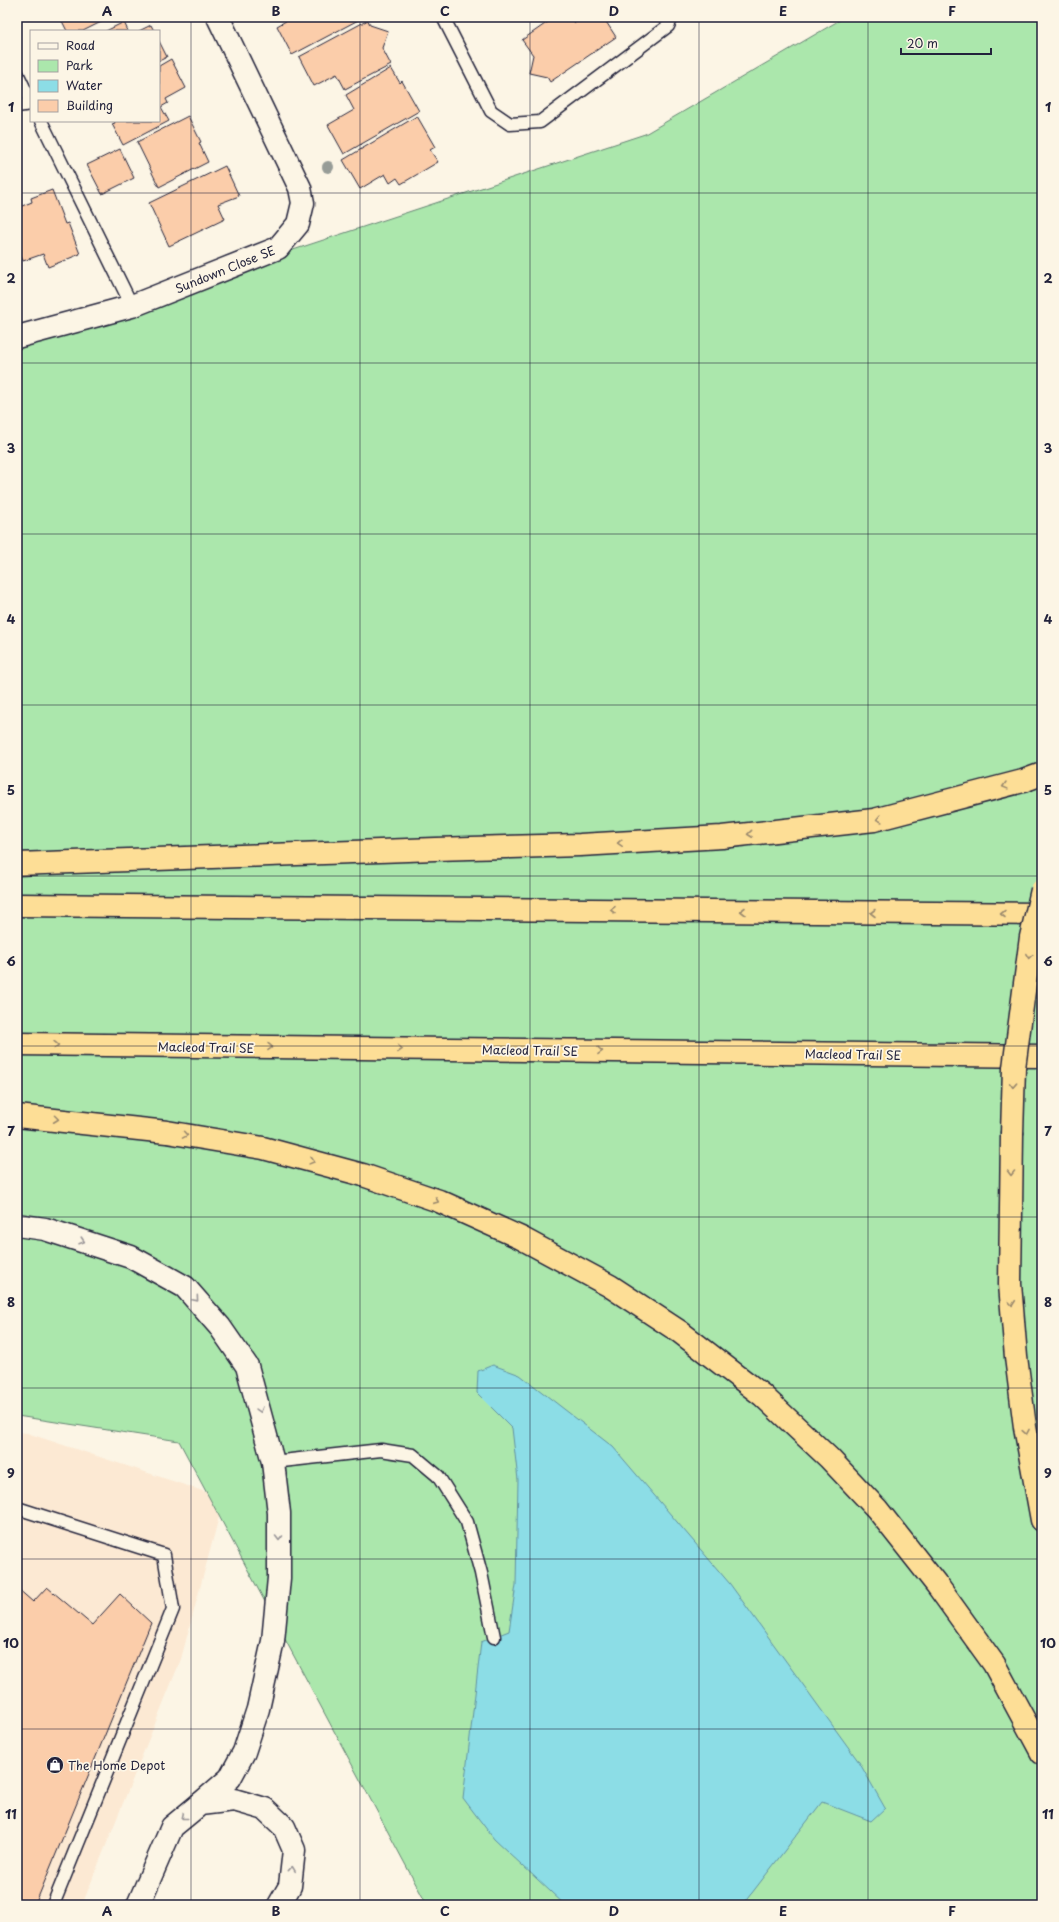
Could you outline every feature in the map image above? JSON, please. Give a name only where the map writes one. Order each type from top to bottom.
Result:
[{"type":"highway","points":[[17,864],[435,848],[580,845],[722,837],[874,820],[1023,781],[1042,774]]},
{"type":"highway","points":[[1042,890],[1032,937],[1014,1068],[1010,1284],[1016,1357],[1024,1419],[1042,1520]]},
{"type":"highway","points":[[17,905],[1042,914]]},
{"type":"highway","name":"Macleod Trail SE","points":[[17,1044],[1042,1056]]},
{"type":"highway","points":[[17,1116],[167,1132],[263,1148],[363,1175],[438,1201],[514,1235],[610,1286],[680,1332],[762,1395],[829,1458],[877,1509],[937,1585],[994,1664],[1042,1753]]},
{"type":"street","name":"Sundown Close SE","points":[[17,337],[132,306],[278,248],[298,224],[303,203],[300,188],[218,17]]},
{"type":"street","points":[[17,1225],[45,1229],[131,1257],[185,1287],[220,1327],[247,1366],[273,1462],[279,1513],[279,1578],[271,1649],[258,1709],[244,1752],[230,1778],[172,1827],[138,1905]]},
{"type":"street","points":[[200,1804],[234,1800],[265,1810],[284,1827],[294,1850],[290,1886],[279,1905]]},
{"type":"lane","points":[[443,17],[491,111],[510,124],[540,122],[668,26],[672,17]]},
{"type":"lane","points":[[17,73],[30,101]]},
{"type":"lane","points":[[17,106],[30,103]]},
{"type":"lane","points":[[40,122],[132,306]]},
{"type":"lane","points":[[273,1462],[381,1450],[413,1455],[438,1476],[467,1522],[494,1637]]},
{"type":"lane","points":[[17,1508],[164,1555],[173,1609],[53,1905]]},
{"type":"shaded area","points":[[17,1432],[27,1433],[224,1498],[181,1659],[82,1905],[17,1905]]},
{"type":"green space","points":[[845,17],[1042,17],[1042,1905],[427,1905],[179,1441],[17,1416],[17,341],[645,134]]},
{"type":"water","points":[[493,1365],[520,1375],[613,1447],[730,1584],[859,1762],[885,1808],[871,1821],[822,1802],[745,1902],[745,1905],[565,1905],[494,1839],[463,1798],[481,1642],[509,1631],[516,1585],[518,1480],[512,1428],[477,1393],[478,1371]]},
{"type":"building","points":[[60,17],[111,17],[85,30],[66,30]]},
{"type":"building","points":[[293,17],[362,18],[292,55],[277,26]]},
{"type":"building","points":[[555,17],[562,17],[565,21],[571,17],[575,23],[584,17],[603,17],[616,37],[550,82],[547,77],[529,73],[533,55],[522,40]]},
{"type":"building","points":[[368,20],[370,25],[388,31],[382,48],[391,65],[345,89],[337,74],[314,86],[299,57]]},
{"type":"building","points":[[124,22],[128,30],[108,30]]},
{"type":"building","points":[[151,25],[154,30],[141,30]]},
{"type":"building","points":[[160,43],[167,57],[160,60]]},
{"type":"building","points":[[171,59],[186,88],[166,99],[168,103],[161,107],[169,121],[123,145],[112,124],[114,122],[160,122],[160,65]]},
{"type":"building","points":[[391,68],[400,83],[402,81],[419,111],[344,154],[328,125],[354,110],[346,95]]},
{"type":"building","points":[[188,116],[201,142],[199,143],[208,162],[159,187],[137,142]]},
{"type":"building","points":[[417,116],[435,147],[430,150],[438,162],[401,184],[397,178],[390,183],[385,174],[360,189],[343,160]]},
{"type":"building","points":[[120,149],[134,178],[102,194],[87,165]]},
{"type":"building","points":[[225,166],[239,196],[218,204],[225,219],[169,246],[149,203]]},
{"type":"building","points":[[52,190],[65,224],[68,223],[80,254],[48,267],[43,254],[23,261],[17,246],[17,208],[32,202],[31,198]]},
{"type":"building","name":"The Home Depot","points":[[47,1587],[92,1625],[120,1594],[151,1623],[35,1905],[17,1905],[17,1588],[33,1602]]},
{"type":"place","name":"The Home Depot","points":[[55,1765]]}]
